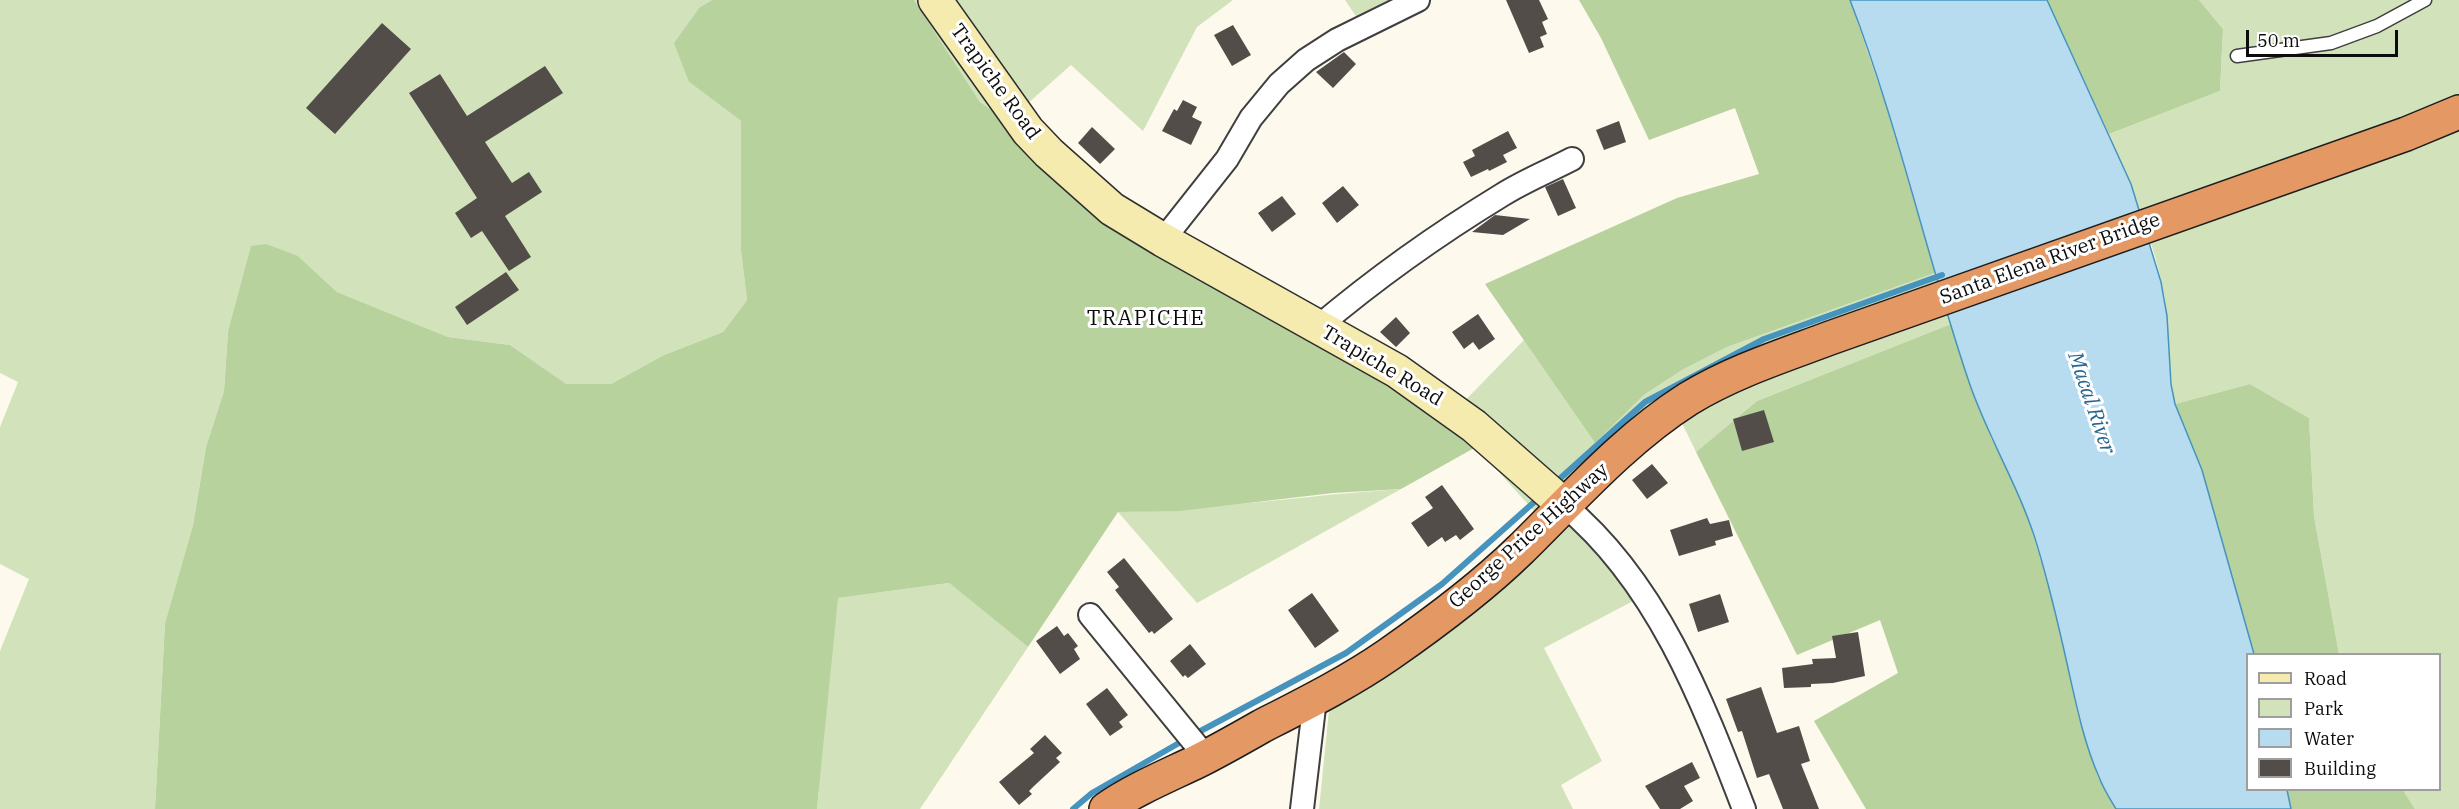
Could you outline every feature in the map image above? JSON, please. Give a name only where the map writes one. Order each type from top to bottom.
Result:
[{"type":"highway","name":"Santa Elena River Bridge","points":[[1830,338],[2406,134],[2459,112]]},
{"type":"highway","name":"George Price Highway","points":[[1203,759],[1315,699],[1386,657],[1431,625],[1518,552],[1564,505],[1632,443],[1688,399],[1748,368],[1830,338]]},
{"type":"highway","points":[[1106,809],[1152,782],[1203,759]]},
{"type":"highway","points":[[1134,809],[1203,759]]},
{"type":"street","name":"Trapiche Road","points":[[935,0],[1028,131],[1049,153],[1112,209],[1163,240],[1397,370],[1474,426],[1607,545],[1671,640],[1714,734],[1744,809]]},
{"type":"street","points":[[1163,240],[1227,159],[1251,118],[1279,84],[1306,60],[1337,40],[1418,0]]},
{"type":"street","points":[[1318,327],[1353,297],[1503,194],[1572,159]]},
{"type":"street","points":[[1090,615],[1203,759]]},
{"type":"street","points":[[1302,809],[1315,699]]},
{"type":"lane","points":[[2237,56],[2331,43],[2377,26],[2425,0]]},
{"type":"green space","points":[[0,0],[712,0],[700,7],[689,82],[741,121],[741,251],[747,300],[723,332],[664,355],[611,384],[565,384],[510,345],[448,337],[337,292],[298,256],[228,332],[224,391],[206,447],[193,525],[165,623],[155,809],[0,809],[0,651],[29,579],[0,564],[0,427],[18,382],[0,373]]},
{"type":"green space","points":[[712,0],[914,0],[980,102],[1449,417],[1476,447],[1401,489],[1333,493],[1180,511],[1118,512],[1028,647],[949,583],[838,598],[817,809],[155,809],[165,623],[193,525],[206,447],[224,391],[228,332],[251,246],[266,244],[298,256],[337,292],[448,337],[510,345],[566,384],[611,384],[664,355],[723,332],[747,300],[741,251],[741,121],[689,82],[674,43],[700,7]]},
{"type":"green space","points":[[914,0],[1233,0],[1197,27],[1143,131],[1071,65],[1009,120],[980,102]]},
{"type":"green space","points":[[1345,0],[1429,0],[1368,34]]},
{"type":"green space","points":[[1579,0],[1850,0],[1886,106],[1935,273],[1727,347],[1682,370],[1644,395],[1595,443],[1485,284],[1677,198],[1759,174],[1735,108],[1649,140],[1601,38]]},
{"type":"green space","points":[[2047,0],[2199,0],[2223,29],[2220,91],[2109,134]]},
{"type":"green space","points":[[2199,0],[2459,0],[2459,809],[2415,809],[2404,791],[2441,791],[2441,653],[2339,653],[2314,516],[2309,418],[2250,384],[2175,404],[2167,312],[2161,279],[2142,215],[2109,134],[2220,91],[2223,29]]},
{"type":"green space","points":[[1935,273],[1951,324],[1757,401],[1696,452],[1682,423],[1730,393],[1822,325],[1535,512],[1449,417],[1524,340],[1595,443],[1644,395],[1682,370],[1727,347]]},
{"type":"green space","points":[[1951,324],[1970,384],[1991,438],[2023,501],[2054,605],[2078,715],[2098,777],[2116,809],[1866,809],[1814,721],[1898,673],[1880,620],[1797,655],[1696,452],[1757,401]]},
{"type":"green space","points":[[2250,384],[2309,418],[2314,516],[2339,653],[2254,653],[2202,470],[2175,404]]},
{"type":"green space","points":[[1401,489],[1197,603],[1118,512],[1154,511]]},
{"type":"green space","points":[[1571,525],[1635,600],[1544,648],[1602,761],[1561,785],[1573,809],[1319,809],[1329,710],[1394,670],[1456,625]]},
{"type":"green space","points":[[949,583],[1028,647],[920,809],[817,809],[837,598]]},
{"type":"green space","points":[[2287,791],[2404,791],[2415,809],[2291,809]]},
{"type":"water","name":"Macal River","points":[[1850,0],[2047,0],[2131,184],[2161,282],[2167,316],[2171,384],[2175,404],[2202,470],[2254,653],[2246,653],[2246,791],[2287,791],[2291,809],[2116,809],[2107,793],[2094,764],[2077,709],[2054,606],[2037,545],[2022,503],[1969,382],[1867,47]]},
{"type":"building","points":[[1506,0],[1539,0],[1548,19],[1542,22],[1547,34],[1540,37],[1544,47],[1529,53]]},
{"type":"building","points":[[382,23],[411,49],[335,134],[306,108]]},
{"type":"building","points":[[1233,25],[1251,55],[1232,66],[1214,35]]},
{"type":"building","points":[[1344,52],[1356,64],[1333,88],[1316,72]]},
{"type":"building","points":[[545,66],[563,93],[485,142],[512,183],[529,172],[542,192],[505,216],[531,257],[509,271],[482,231],[471,238],[455,213],[477,198],[409,93],[440,74],[467,116]]},
{"type":"building","points":[[1183,100],[1197,107],[1192,117],[1202,122],[1191,145],[1162,131],[1174,109],[1177,111]]},
{"type":"building","points":[[1619,121],[1626,142],[1604,150],[1596,130]]},
{"type":"building","points":[[1092,127],[1115,149],[1100,164],[1078,143]]},
{"type":"building","points":[[1508,131],[1517,148],[1503,155],[1507,162],[1471,177],[1463,162],[1475,156],[1472,150]]},
{"type":"building","points":[[1563,179],[1576,208],[1558,216],[1545,187]]},
{"type":"building","points":[[1343,186],[1359,205],[1337,223],[1322,203]]},
{"type":"building","points":[[1282,196],[1296,214],[1272,232],[1258,213]]},
{"type":"building","points":[[1495,215],[1530,219],[1503,235],[1472,232]]},
{"type":"building","points":[[506,272],[519,290],[467,325],[455,307]]},
{"type":"building","points":[[1478,314],[1495,339],[1479,350],[1473,342],[1464,349],[1452,332]]},
{"type":"building","points":[[1396,317],[1410,333],[1396,347],[1380,332]]},
{"type":"building","points":[[1764,410],[1774,442],[1742,451],[1733,419]]},
{"type":"building","points":[[1652,464],[1668,483],[1647,499],[1632,480]]},
{"type":"building","points":[[1442,485],[1474,529],[1460,540],[1456,535],[1445,542],[1442,537],[1428,547],[1411,523],[1433,508],[1425,497]]},
{"type":"building","points":[[1707,518],[1710,524],[1729,520],[1733,536],[1715,541],[1716,545],[1679,556],[1670,530]]},
{"type":"building","points":[[1124,558],[1173,619],[1154,634],[1152,631],[1149,633],[1115,590],[1119,587],[1107,572]]},
{"type":"building","points":[[1312,593],[1339,631],[1315,648],[1288,610]]},
{"type":"building","points":[[1720,594],[1729,622],[1698,632],[1689,604]]},
{"type":"building","points":[[1057,626],[1064,636],[1068,633],[1078,646],[1074,649],[1080,659],[1060,674],[1036,641]]},
{"type":"building","points":[[1858,632],[1865,676],[1833,683],[1811,684],[1811,687],[1784,688],[1782,668],[1813,664],[1812,659],[1836,658],[1832,636]]},
{"type":"building","points":[[1190,644],[1206,664],[1188,678],[1185,675],[1183,677],[1170,661]]},
{"type":"building","points":[[1761,687],[1777,733],[1799,726],[1810,761],[1801,764],[1819,809],[1783,809],[1769,774],[1757,778],[1742,731],[1738,732],[1726,699]]},
{"type":"building","points":[[1107,688],[1128,715],[1119,722],[1123,727],[1110,736],[1086,704]]},
{"type":"building","points":[[1045,735],[1062,753],[1056,758],[1060,762],[1029,791],[1032,794],[1019,805],[999,782],[1034,753],[1030,749]]},
{"type":"building","points":[[1692,762],[1700,778],[1684,786],[1693,801],[1680,809],[1660,809],[1645,786]]},
{"type":"waterway","points":[[1555,483],[1645,402],[1764,339],[1942,275]]},
{"type":"waterway","points":[[1195,734],[1346,653],[1442,584],[1541,496]]},
{"type":"waterway","points":[[1073,809],[1092,793],[1186,739]]},
{"type":"district","name":"TRAPICHE","points":[[1146,319]]}]
